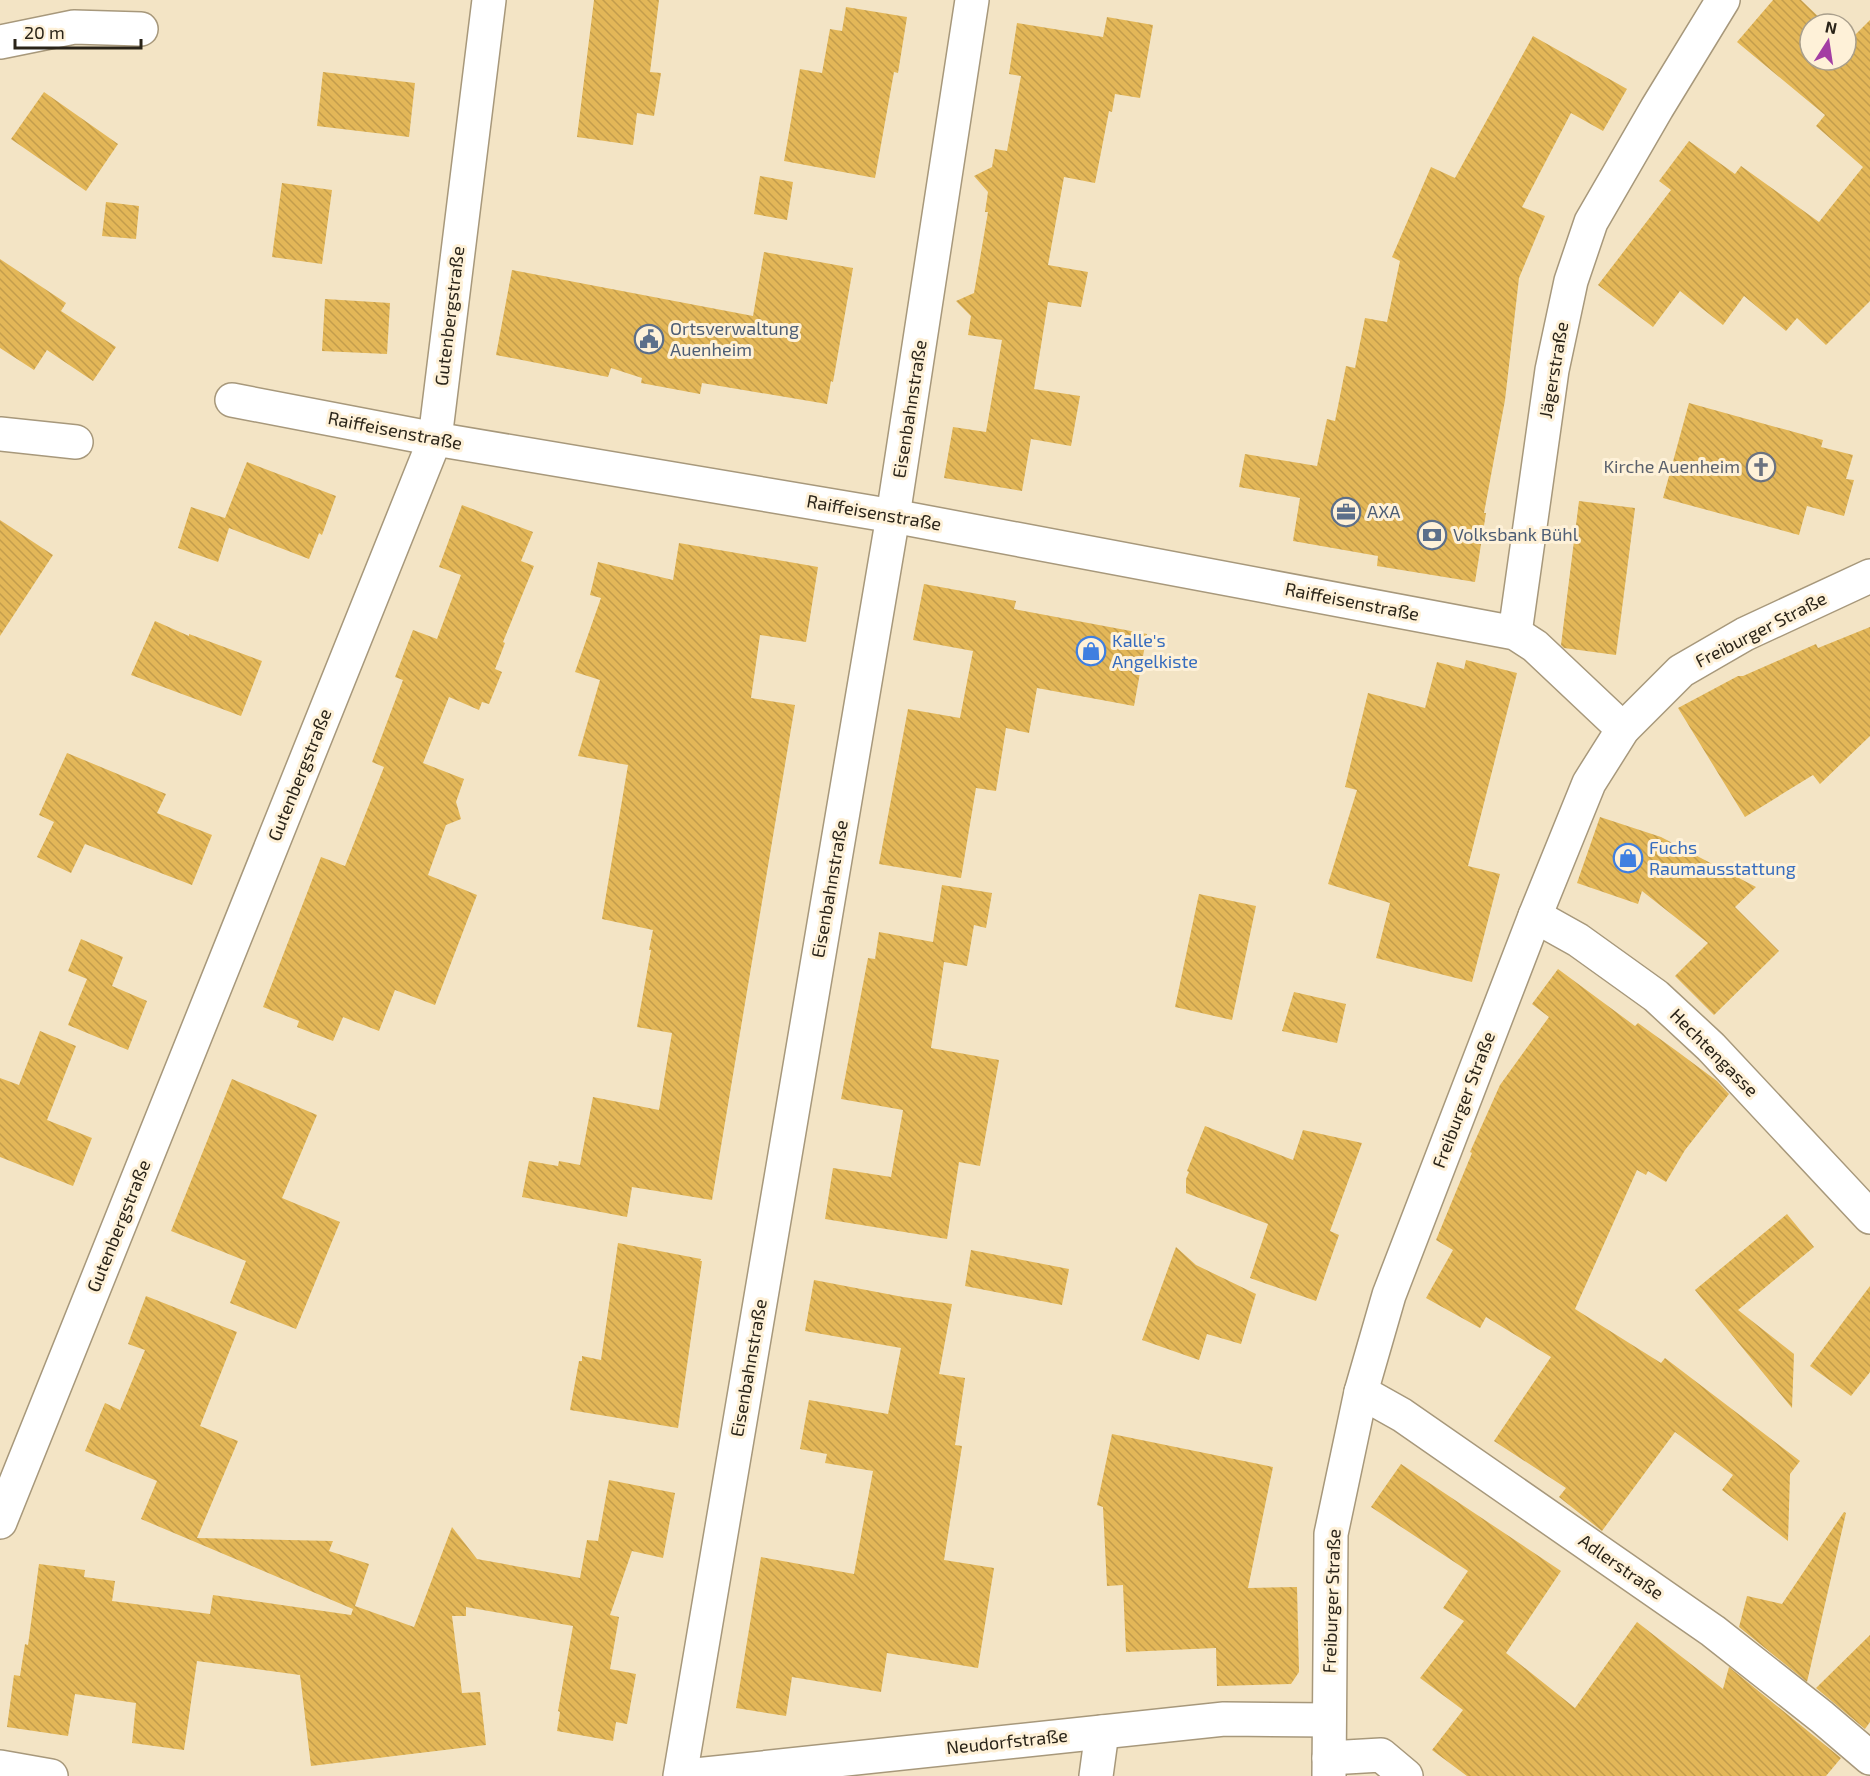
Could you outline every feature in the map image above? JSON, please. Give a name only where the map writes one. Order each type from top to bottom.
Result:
[{"type":"street","name":"Gutenbergstraße","points":[[0,1522],[435,439],[489,0]]},
{"type":"street","name":"Eisenbahnstraße","points":[[680,1776],[893,516],[972,0]]},
{"type":"street","name":"Jägerstraße","points":[[1515,633],[1552,370],[1571,281],[1591,222],[1657,108],[1724,0]]},
{"type":"street","points":[[0,42],[74,27],[141,29]]},
{"type":"street","name":"Raiffeisenstraße","points":[[232,400],[435,439],[893,516],[1515,633]]},
{"type":"street","points":[[0,434],[76,442]]},
{"type":"street","name":"Freiburger Straße","points":[[1329,1767],[1331,1533],[1361,1392],[1389,1295],[1535,916],[1589,783],[1623,729],[1681,671],[1745,634],[1870,576]]},
{"type":"street","points":[[1515,633],[1535,646],[1623,729]]},
{"type":"street","name":"Hechtengasse","points":[[1535,916],[1578,940],[1656,996],[1711,1047],[1870,1217]]},
{"type":"street","name":"Adlerstraße","points":[[1361,1392],[1402,1415],[1713,1631],[1870,1758]]},
{"type":"street","name":"Neudorfstraße","points":[[686,1776],[1224,1719],[1329,1720]]},
{"type":"street","points":[[1096,1776],[1102,1732]]},
{"type":"street","points":[[1329,1767],[1381,1755],[1406,1776]]},
{"type":"street","points":[[0,1767],[51,1776]]},
{"type":"building","points":[[594,0],[659,0],[650,72],[661,73],[654,116],[637,113],[633,145],[577,137]]},
{"type":"building","points":[[1773,0],[1801,0],[1814,12],[1798,12],[1798,72],[1858,72],[1858,32],[1870,20],[1870,301],[1826,345],[1797,318],[1786,331],[1744,296],[1723,325],[1680,291],[1653,327],[1598,285],[1671,190],[1659,181],[1689,141],[1735,174],[1741,166],[1819,222],[1863,167],[1816,126],[1825,115],[1737,42]]},
{"type":"building","points":[[846,7],[907,17],[898,73],[894,72],[875,178],[784,161],[800,69],[822,73],[830,29],[842,31]]},
{"type":"building","points":[[1107,17],[1153,25],[1140,98],[1115,94],[1112,112],[1109,111],[1095,183],[1064,177],[1048,265],[1088,272],[1081,307],[1048,302],[1034,389],[1080,396],[1071,446],[1031,439],[1022,491],[944,478],[953,427],[986,432],[1002,340],[968,335],[971,316],[956,301],[974,293],[988,212],[985,212],[988,192],[974,176],[992,167],[995,149],[1007,151],[1021,76],[1009,74],[1017,23],[1103,37]]},
{"type":"building","points":[[1533,36],[1627,89],[1603,131],[1571,113],[1522,207],[1545,216],[1519,278],[1505,400],[1484,513],[1486,513],[1475,582],[1377,566],[1378,556],[1293,541],[1300,498],[1239,487],[1245,454],[1317,466],[1327,419],[1335,421],[1346,366],[1355,368],[1365,318],[1387,322],[1400,261],[1392,257],[1431,167],[1455,178]]},
{"type":"building","points":[[323,72],[415,83],[409,137],[317,126]]},
{"type":"building","points":[[44,92],[118,144],[86,191],[11,139]]},
{"type":"building","points":[[760,176],[793,182],[787,220],[754,214]]},
{"type":"building","points":[[282,183],[332,190],[322,264],[272,257]]},
{"type":"building","points":[[106,202],[139,206],[136,239],[102,236]]},
{"type":"building","points":[[764,252],[853,268],[827,404],[702,383],[700,394],[641,383],[642,378],[611,368],[608,377],[496,355],[512,270],[753,316]]},
{"type":"building","points":[[0,259],[66,303],[61,311],[116,347],[93,381],[47,350],[34,370],[0,348]]},
{"type":"building","points":[[325,299],[390,303],[387,354],[322,351]]},
{"type":"building","name":"Kirche Auenheim","points":[[1689,403],[1823,440],[1821,447],[1853,455],[1846,479],[1854,480],[1844,516],[1807,506],[1799,535],[1663,498]]},
{"type":"building","points":[[247,462],[336,496],[322,535],[319,533],[309,559],[229,528],[218,562],[178,548],[191,507],[225,518]]},
{"type":"building","points":[[1579,501],[1635,508],[1616,655],[1564,648],[1561,645]]},
{"type":"building","points":[[462,505],[533,532],[521,561],[534,566],[503,642],[505,643],[495,669],[502,672],[489,704],[482,702],[479,710],[449,697],[423,763],[464,779],[456,802],[461,819],[446,825],[428,875],[477,895],[435,1005],[395,990],[379,1031],[343,1017],[333,1041],[297,1027],[299,1021],[263,1007],[321,857],[345,866],[384,767],[372,762],[403,680],[395,677],[413,630],[437,639],[461,575],[439,567]]},
{"type":"building","points":[[0,520],[53,555],[0,636]]},
{"type":"building","points":[[679,543],[818,567],[806,642],[760,635],[751,698],[795,705],[712,1200],[632,1187],[627,1217],[522,1197],[529,1161],[558,1166],[559,1161],[580,1165],[593,1097],[659,1110],[672,1033],[637,1027],[653,930],[602,919],[628,765],[578,756],[600,680],[575,672],[601,598],[590,595],[598,562],[673,580]]},
{"type":"building","points":[[924,584],[1016,601],[1014,609],[1147,634],[1134,706],[1037,688],[1029,733],[1006,728],[996,791],[976,788],[961,878],[879,864],[908,709],[960,718],[973,651],[913,640]]},
{"type":"building","points":[[155,621],[189,636],[189,634],[262,661],[241,716],[131,675]]},
{"type":"building","points":[[1870,627],[1870,736],[1820,784],[1813,775],[1745,817],[1678,708],[1738,676],[1743,676],[1816,644],[1818,648]]},
{"type":"building","points":[[1466,660],[1517,673],[1468,866],[1500,874],[1472,982],[1376,958],[1390,903],[1328,884],[1357,790],[1345,787],[1368,693],[1425,708],[1437,662],[1464,669]]},
{"type":"building","points":[[67,753],[166,794],[157,813],[212,835],[192,885],[85,844],[71,873],[37,857],[54,822],[39,815]]},
{"type":"building","points":[[1600,817],[1661,837],[1756,887],[1735,907],[1779,951],[1714,1015],[1675,976],[1708,943],[1642,891],[1638,904],[1577,883]]},
{"type":"building","points":[[942,885],[992,893],[986,928],[974,925],[967,966],[944,962],[931,1048],[999,1060],[980,1166],[959,1162],[947,1239],[825,1219],[833,1168],[891,1177],[903,1110],[841,1099],[868,958],[875,959],[879,932],[933,942]]},
{"type":"building","points":[[1199,894],[1256,906],[1232,1020],[1175,1007]]},
{"type":"building","points":[[81,939],[123,957],[112,986],[147,1001],[128,1050],[68,1025],[87,979],[68,971]]},
{"type":"building","points":[[1558,969],[1635,1026],[1638,1023],[1678,1052],[1717,1081],[1729,1094],[1685,1150],[1666,1182],[1648,1171],[1646,1175],[1637,1170],[1575,1309],[1661,1363],[1665,1358],[1800,1461],[1790,1474],[1788,1541],[1722,1490],[1733,1475],[1675,1432],[1602,1531],[1559,1497],[1566,1488],[1494,1441],[1551,1357],[1486,1317],[1480,1328],[1426,1298],[1453,1250],[1436,1240],[1472,1153],[1470,1152],[1500,1085],[1549,1017],[1532,1004]]},
{"type":"building","points":[[1294,992],[1346,1004],[1337,1043],[1282,1031]]},
{"type":"building","points":[[40,1031],[76,1046],[47,1120],[92,1138],[73,1186],[0,1157],[0,1078],[19,1085]]},
{"type":"building","points":[[232,1079],[317,1115],[282,1198],[340,1222],[296,1329],[230,1303],[246,1261],[171,1231]]},
{"type":"building","points":[[1205,1126],[1293,1160],[1303,1130],[1362,1143],[1330,1231],[1339,1235],[1316,1301],[1250,1278],[1268,1224],[1186,1193],[1186,1179],[1189,1172],[1187,1171]]},
{"type":"building","points":[[1787,1214],[1814,1247],[1738,1310],[1794,1354],[1792,1408],[1695,1290]]},
{"type":"building","points":[[618,1243],[702,1261],[678,1428],[570,1410],[579,1361],[582,1361],[582,1356],[601,1360]]},
{"type":"building","points":[[1176,1247],[1196,1265],[1256,1294],[1241,1344],[1207,1334],[1199,1360],[1142,1340]]},
{"type":"building","points":[[971,1250],[1069,1269],[1062,1305],[965,1286]]},
{"type":"building","points":[[814,1280],[952,1304],[939,1374],[965,1378],[955,1445],[962,1446],[944,1560],[994,1568],[978,1668],[887,1653],[881,1692],[792,1677],[786,1716],[736,1708],[761,1557],[854,1574],[873,1471],[825,1463],[827,1454],[800,1449],[809,1400],[888,1414],[901,1348],[805,1331]]},
{"type":"building","points":[[1870,1286],[1870,1372],[1851,1396],[1810,1366]]},
{"type":"building","points":[[146,1296],[237,1332],[200,1426],[238,1441],[197,1538],[333,1541],[329,1551],[369,1564],[355,1606],[414,1627],[452,1527],[477,1559],[580,1578],[587,1540],[598,1541],[609,1480],[675,1493],[663,1558],[632,1551],[610,1615],[619,1617],[610,1669],[636,1674],[627,1724],[616,1722],[613,1741],[557,1731],[560,1712],[558,1711],[573,1626],[466,1607],[466,1616],[452,1616],[462,1693],[480,1692],[486,1745],[311,1766],[300,1675],[197,1661],[184,1750],[132,1743],[136,1703],[75,1694],[68,1736],[7,1727],[14,1675],[20,1676],[25,1644],[28,1645],[39,1564],[85,1570],[84,1577],[115,1581],[112,1601],[210,1614],[213,1595],[351,1615],[353,1609],[141,1519],[157,1481],[85,1451],[105,1403],[120,1410],[145,1350],[128,1344]]},
{"type":"building","points":[[1112,1434],[1273,1467],[1248,1588],[1297,1587],[1299,1672],[1291,1684],[1217,1686],[1216,1648],[1126,1652],[1123,1585],[1107,1586],[1103,1507],[1097,1505]]},
{"type":"building","points":[[1401,1464],[1561,1571],[1506,1653],[1575,1708],[1637,1622],[1723,1689],[1729,1667],[1841,1758],[1826,1776],[1467,1776],[1432,1750],[1463,1710],[1420,1678],[1464,1621],[1443,1608],[1468,1571],[1371,1507]]},
{"type":"building","points":[[1844,1512],[1846,1513],[1807,1682],[1739,1627],[1747,1596],[1782,1604]]},
{"type":"building","points":[[1870,1635],[1870,1722],[1865,1729],[1816,1688]]},
{"type":"place","name":"Ortsverwaltung Auenheim","points":[[649,339]]},
{"type":"place","name":"Kirche Auenheim","points":[[1761,467]]},
{"type":"place","name":"AXA","points":[[1346,512]]},
{"type":"place","name":"Volksbank Bühl","points":[[1432,535]]},
{"type":"place","name":"Kalle's Angelkiste","points":[[1091,651]]},
{"type":"place","name":"Fuchs Raumausstattung","points":[[1628,858]]}]
